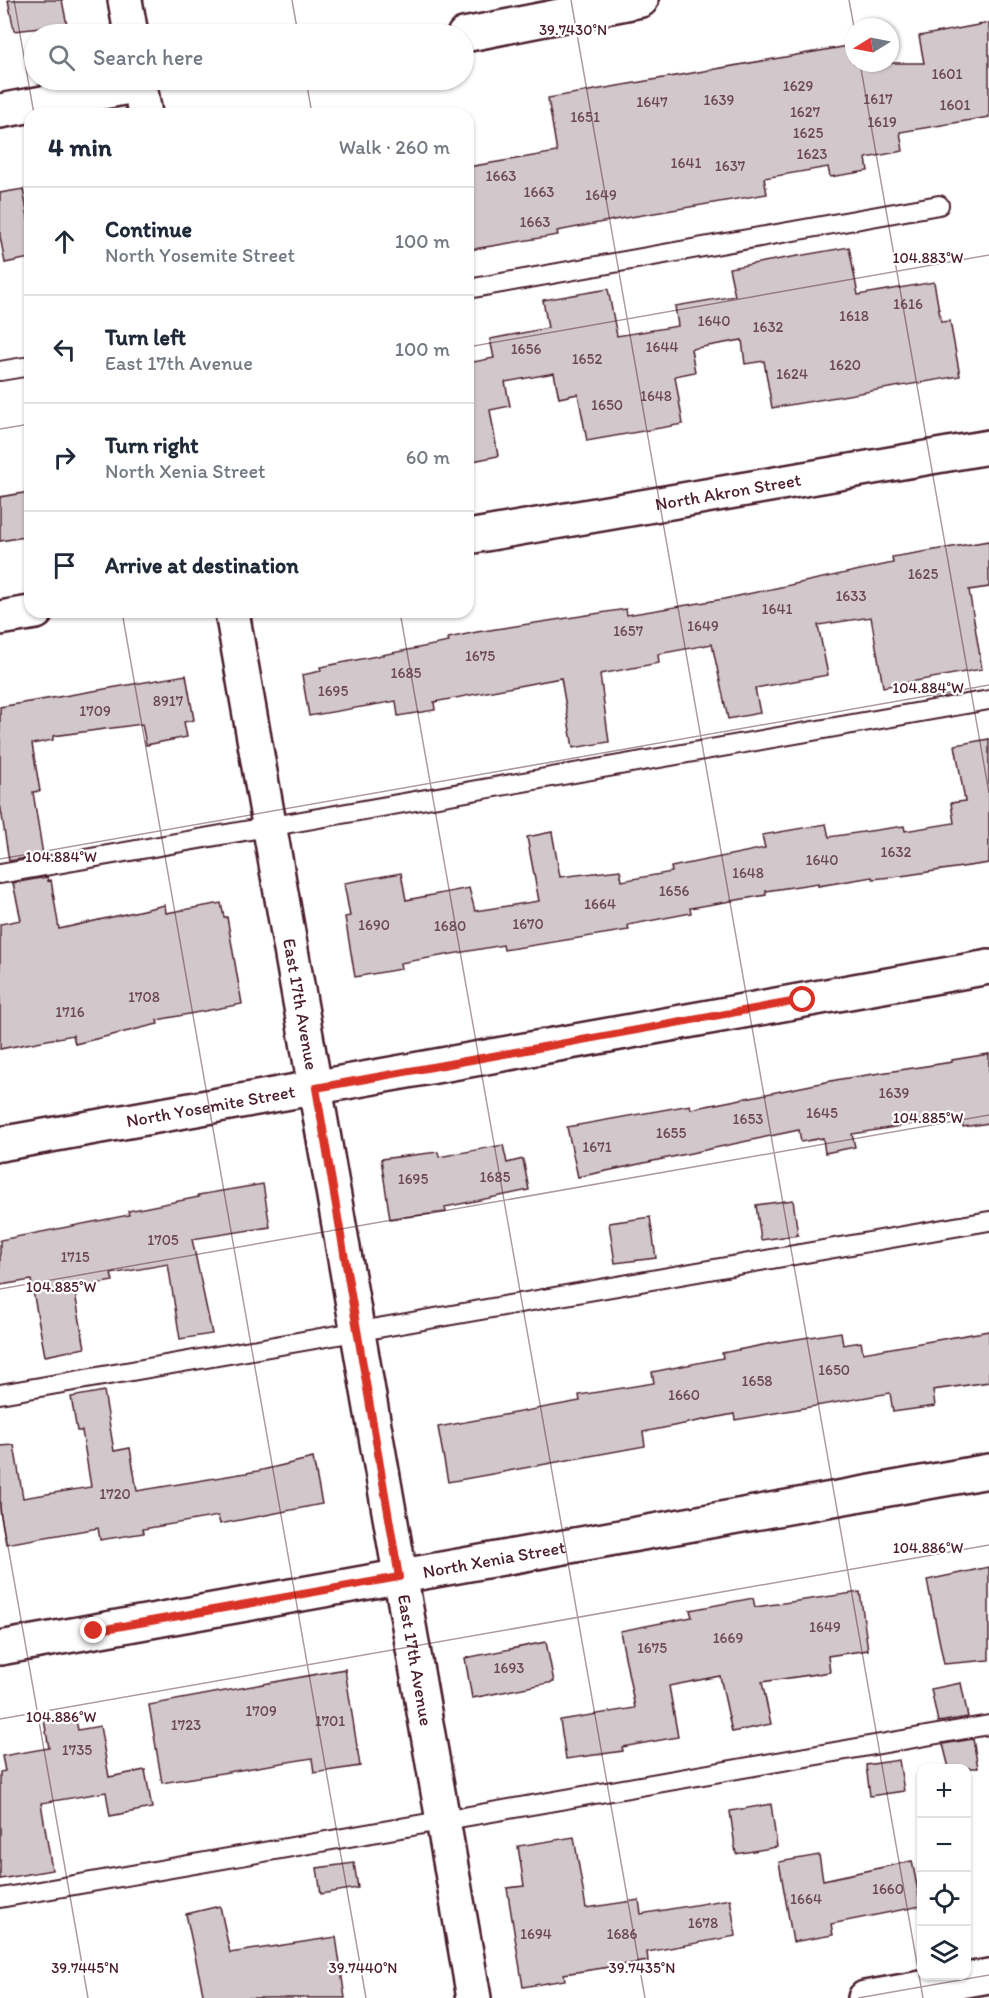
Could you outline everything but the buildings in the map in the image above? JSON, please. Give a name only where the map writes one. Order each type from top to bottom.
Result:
[{"type":"street","points":[[124,0],[129,24]]},
{"type":"street","points":[[474,33],[641,0]]},
{"type":"street","points":[[0,111],[141,93]]},
{"type":"street","name":"North Akron Street","points":[[474,536],[989,447]]},
{"type":"street","points":[[0,618],[24,614]]},
{"type":"street","name":"East 17th Avenue","points":[[233,618],[474,1998]]},
{"type":"street","name":"North Yosemite Street","points":[[0,1144],[989,967]]},
{"type":"street","name":"North Xenia Street","points":[[0,1648],[989,1471]]},
{"type":"street","points":[[865,1998],[989,1976]]},
{"type":"lane","points":[[474,288],[939,205]]},
{"type":"lane","points":[[0,371],[24,367]]},
{"type":"lane","points":[[0,874],[989,700]]},
{"type":"lane","points":[[0,1394],[989,1221]]},
{"type":"lane","points":[[0,1898],[989,1725]]},
{"type":"route","points":[[94,1631],[399,1577],[316,1088],[803,1000]]}]
